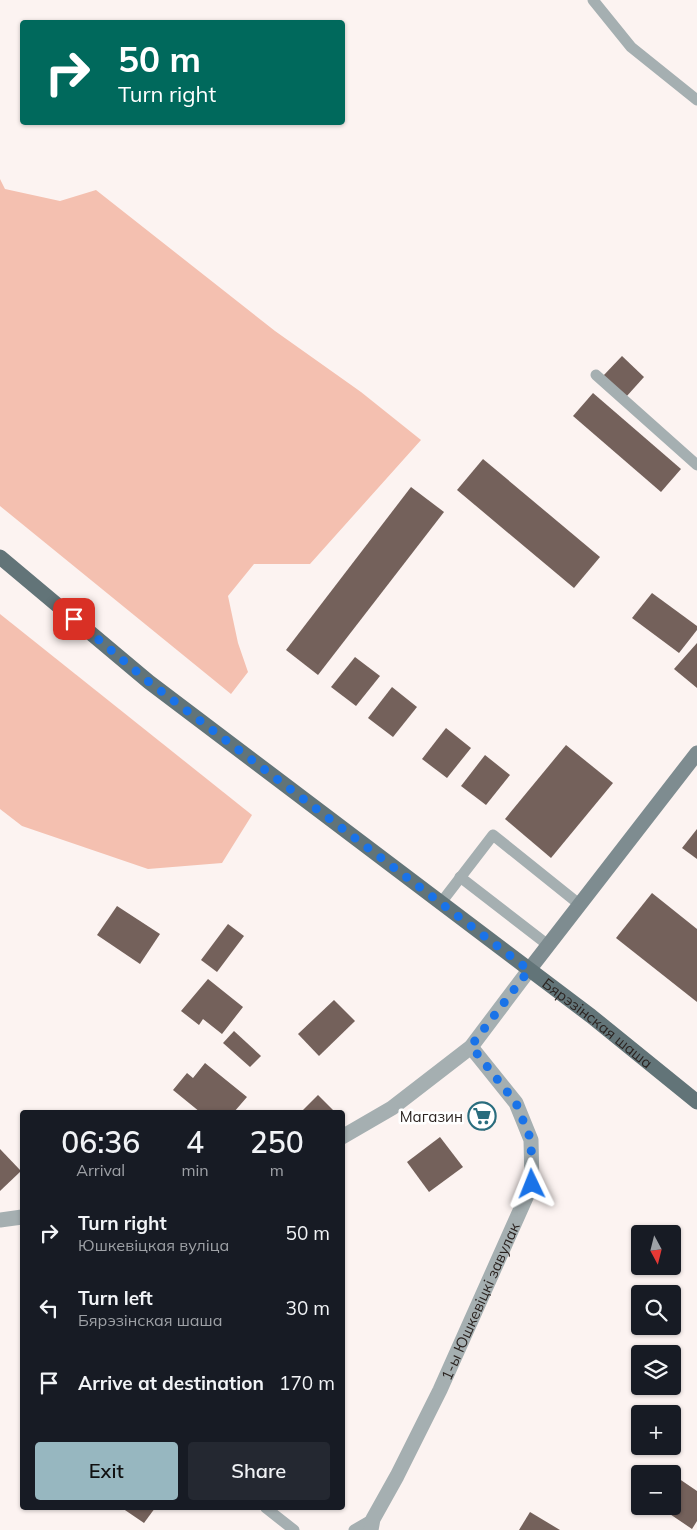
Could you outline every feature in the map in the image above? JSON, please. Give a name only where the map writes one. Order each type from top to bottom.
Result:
[{"type":"main road","name":"Бярэзінская шаша","points":[[0,557],[149,682],[440,904],[591,1016],[697,1102]]},
{"type":"street","points":[[345,1135],[392,1108],[471,1046],[697,752]]},
{"type":"street","name":"1-ы Юшкевіцкі завулак","points":[[372,1525],[440,1390],[532,1184],[531,1140],[516,1103],[471,1046]]},
{"type":"street","points":[[0,1220],[20,1217]]},
{"type":"lane","points":[[593,0],[631,47],[697,100]]},
{"type":"lane","points":[[596,375],[697,465]]},
{"type":"lane","points":[[440,904],[493,835],[579,904]]},
{"type":"lane","points":[[460,878],[548,945]]},
{"type":"lane","points":[[269,1510],[294,1530]]},
{"type":"lane","points":[[354,1530],[372,1525]]},
{"type":"shaded area","points":[[0,179],[5,189],[60,201],[96,190],[275,331],[361,392],[421,440],[310,564],[254,564],[228,596],[238,643],[248,672],[231,694],[0,506]]},
{"type":"shaded area","points":[[0,614],[252,815],[222,863],[148,869],[22,826],[0,809]]},
{"type":"building","points":[[622,356],[644,377],[626,397],[603,376]]},
{"type":"building","points":[[593,393],[681,469],[661,492],[573,416]]},
{"type":"building","points":[[483,459],[600,557],[574,588],[457,490]]},
{"type":"building","points":[[411,487],[444,512],[318,675],[286,650]]},
{"type":"building","points":[[652,593],[697,626],[697,630],[679,653],[632,618]]},
{"type":"building","points":[[697,643],[697,688],[674,669]]},
{"type":"building","points":[[355,657],[380,676],[356,706],[331,687]]},
{"type":"building","points":[[392,687],[417,707],[393,737],[368,718]]},
{"type":"building","points":[[446,728],[471,748],[447,778],[422,759]]},
{"type":"building","points":[[566,745],[613,783],[551,858],[505,819]]},
{"type":"building","points":[[485,755],[510,775],[486,805],[461,786]]},
{"type":"building","points":[[697,829],[697,859],[682,848]]},
{"type":"building","points":[[652,893],[697,929],[697,1002],[616,938]]},
{"type":"building","points":[[117,906],[160,934],[140,964],[97,935]]},
{"type":"building","points":[[228,924],[244,936],[217,972],[201,960]]},
{"type":"building","points":[[208,979],[243,1007],[222,1034],[203,1019],[199,1025],[181,1011]]},
{"type":"building","points":[[334,1000],[355,1021],[319,1056],[298,1034]]},
{"type":"building","points":[[234,1031],[261,1056],[250,1067],[223,1043]]},
{"type":"building","points":[[205,1063],[247,1097],[236,1110],[198,1110],[173,1090],[187,1073],[193,1078]]},
{"type":"building","points":[[318,1095],[333,1110],[303,1110]]},
{"type":"building","name":"Магазин","points":[[480,1102],[496,1122],[484,1131],[469,1110]]},
{"type":"building","points":[[440,1137],[463,1167],[429,1192],[407,1162]]},
{"type":"building","points":[[0,1149],[20,1172],[0,1191]]},
{"type":"building","points":[[681,1480],[697,1491],[697,1521],[692,1529],[671,1515],[681,1515]]},
{"type":"building","points":[[125,1510],[154,1510],[144,1523]]},
{"type":"building","points":[[530,1512],[560,1530],[519,1530]]},
{"type":"place","name":"Магазин","points":[[482,1116]]},
{"type":"route","points":[[74,619],[149,682],[529,970],[471,1046],[516,1103],[531,1140],[532,1184]]}]
